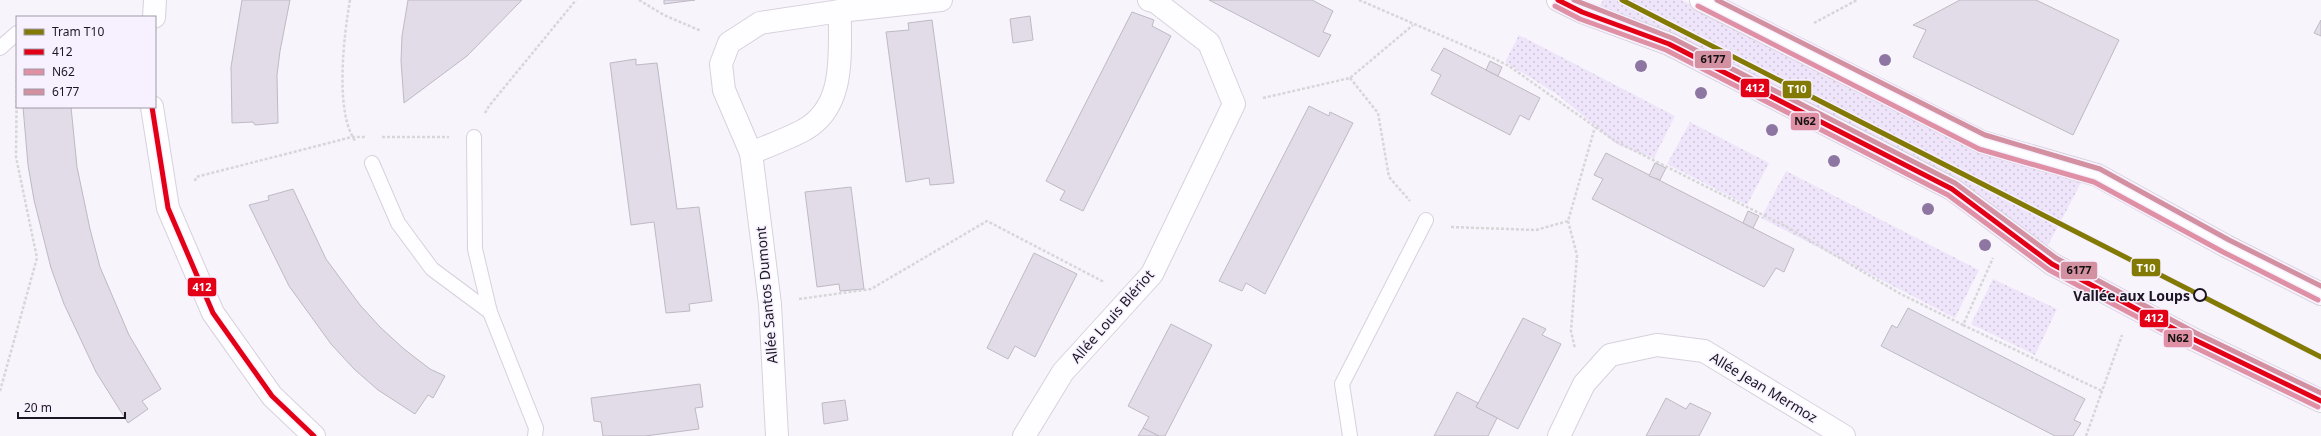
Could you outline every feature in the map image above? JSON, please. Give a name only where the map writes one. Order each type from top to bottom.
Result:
[{"type":"street","points":[[154,16],[155,0]]},
{"type":"street","points":[[729,43],[760,23],[840,11],[940,0]]},
{"type":"street","points":[[1149,0],[1156,2],[1209,43],[1234,104]]},
{"type":"street","points":[[1558,0],[1582,12],[1669,44],[1952,189],[2052,264],[2193,339],[2321,401]]},
{"type":"street","points":[[1701,0],[1982,142],[2097,175],[2226,246],[2321,294]]},
{"type":"street","points":[[751,153],[805,129],[827,110],[838,82],[840,11]]},
{"type":"street","name":"Allée Santos Dumont","points":[[729,43],[721,64],[724,90],[751,153],[770,304],[776,436]]},
{"type":"street","name":"Allée Louis Blériot","points":[[1024,436],[1063,372],[1152,274],[1234,104]]},
{"type":"street","points":[[152,108],[168,208],[213,313],[272,396],[314,436]]},
{"type":"street","name":"Allée Jean Mermoz","points":[[1559,436],[1584,384],[1610,355],[1657,345],[1704,351],[1844,436]]},
{"type":"lane","points":[[0,48],[16,34]]},
{"type":"lane","points":[[474,136],[475,249],[490,312],[536,428],[535,436]]},
{"type":"lane","points":[[372,163],[398,223],[432,269],[490,312]]},
{"type":"lane","points":[[1350,436],[1342,384],[1426,220]]},
{"type":"path","points":[[350,0],[345,27],[342,99],[349,133],[372,163]]},
{"type":"path","points":[[375,137],[474,136],[489,106],[576,0]]},
{"type":"path","points":[[639,0],[664,15],[729,43]]},
{"type":"path","points":[[1359,0],[1509,66],[1615,141],[1787,227],[1899,294],[2102,391]]},
{"type":"path","points":[[1780,40],[1857,0]]},
{"type":"path","points":[[1234,104],[1350,78],[1413,25]]},
{"type":"path","points":[[1350,78],[1378,113],[1389,177],[1426,220],[1457,229],[1536,230],[1568,221]]},
{"type":"path","points":[[0,391],[37,258],[16,157],[16,108]]},
{"type":"path","points":[[1584,384],[1571,331],[1577,255],[1568,221],[1595,127]]},
{"type":"path","points":[[168,208],[186,203],[196,178],[352,137],[367,137]]},
{"type":"path","points":[[770,304],[871,289],[987,221],[1133,296]]},
{"type":"path","points":[[1963,325],[1994,258]]},
{"type":"path","points":[[2086,436],[2123,332]]},
{"type":"shaded area","points":[[1603,0],[1682,0],[1971,148],[2082,181],[2046,249],[1597,11]]},
{"type":"shaded area","points":[[1519,35],[1675,116],[1654,158],[1618,145],[1558,95],[1505,62]]},
{"type":"shaded area","points":[[1690,122],[1769,163],[1747,205],[1667,164]]},
{"type":"shaded area","points":[[1786,171],[1979,270],[1955,318],[1761,218]]},
{"type":"shaded area","points":[[1993,279],[2057,309],[2035,355],[1971,324]]},
{"type":"building","points":[[242,0],[290,0],[277,75],[278,123],[255,125],[253,122],[232,123],[231,67]]},
{"type":"building","points":[[408,0],[522,0],[467,56],[404,103],[401,61],[402,36]]},
{"type":"building","points":[[664,0],[695,0],[664,4]]},
{"type":"building","points":[[1209,0],[1312,0],[1333,11],[1323,32],[1331,35],[1319,57]]},
{"type":"building","points":[[1960,0],[2036,0],[2119,40],[2073,135],[1913,57],[1926,30],[1913,25]]},
{"type":"building","points":[[1132,12],[1154,20],[1152,26],[1171,36],[1083,211],[1060,200],[1065,191],[1046,181]]},
{"type":"building","points":[[1030,16],[1033,40],[1013,43],[1010,19]]},
{"type":"building","points":[[932,20],[954,183],[930,185],[929,178],[906,182],[886,32],[909,30],[908,23]]},
{"type":"building","points":[[2321,20],[2321,36],[2314,33]]},
{"type":"building","points":[[1444,48],[1540,98],[1529,120],[1520,115],[1510,135],[1431,94],[1441,75],[1431,70]]},
{"type":"building","points":[[636,59],[636,65],[657,63],[677,209],[699,207],[712,301],[689,304],[690,311],[666,313],[654,222],[631,225],[610,63]]},
{"type":"building","points":[[1490,61],[1502,67],[1498,76],[1486,70]]},
{"type":"building","points":[[1309,106],[1329,116],[1330,112],[1353,123],[1265,294],[1246,283],[1242,291],[1219,281]]},
{"type":"building","points":[[23,108],[71,108],[77,167],[90,229],[100,267],[129,335],[161,389],[142,401],[148,409],[128,423],[96,372],[64,304],[51,268],[34,200],[28,165]]},
{"type":"building","points":[[1606,153],[1794,249],[1784,272],[1776,268],[1764,287],[1592,199],[1603,179],[1594,175]]},
{"type":"building","points":[[1655,163],[1666,168],[1660,180],[1649,176]]},
{"type":"building","points":[[851,187],[864,289],[840,291],[839,284],[817,287],[805,192]]},
{"type":"building","points":[[293,189],[326,259],[360,305],[380,327],[404,349],[430,369],[445,376],[433,398],[428,395],[415,414],[378,390],[354,369],[331,344],[289,286],[249,205],[269,200],[268,196]]},
{"type":"building","points":[[1748,211],[1759,216],[1753,228],[1743,223]]},
{"type":"building","points":[[1034,253],[1077,274],[1035,357],[1015,346],[1008,359],[987,348]]},
{"type":"building","points":[[1908,308],[2085,399],[2074,420],[2081,423],[2073,436],[2055,436],[1881,346],[1892,325],[1897,328]]},
{"type":"building","points":[[1523,318],[1546,329],[1542,335],[1561,344],[1518,429],[1476,407]]},
{"type":"building","points":[[1171,324],[1212,345],[1165,436],[1159,436],[1143,428],[1149,417],[1128,406]]},
{"type":"building","points":[[700,384],[703,407],[695,408],[699,429],[645,436],[603,436],[601,422],[594,421],[591,398]]},
{"type":"building","points":[[1457,392],[1478,403],[1476,407],[1497,418],[1488,436],[1434,436]]},
{"type":"building","points":[[1666,398],[1686,409],[1690,403],[1711,413],[1699,436],[1646,436]]},
{"type":"building","points":[[845,400],[848,420],[824,424],[822,403]]},
{"type":"building","points":[[1143,428],[1159,436],[1138,436]]},
{"type":"tram line","name":"T10","points":[[1622,0],[2321,357]]},
{"type":"transit line","name":"412","points":[[1558,0],[1582,12],[1669,44],[1952,189],[2052,264],[2193,339],[2321,401]]},
{"type":"transit line","name":"6177","points":[[1574,0],[1672,38],[1955,183],[2056,258],[2196,333],[2321,393]]},
{"type":"transit line","name":"6177","points":[[1717,0],[1985,135],[2100,169],[2229,240],[2321,286]]},
{"type":"transit line","name":"N62","points":[[1555,6],[1580,19],[1666,50],[1948,195],[2049,270],[2190,345],[2318,407]]},
{"type":"transit line","name":"N62","points":[[1698,6],[1979,149],[2094,182],[2223,252],[2318,300]]},
{"type":"transit line","name":"412","points":[[152,108],[168,208],[213,313],[272,396],[314,436]]},
{"type":"place","name":"Vallée aux Loups","points":[[2200,295]]}]
